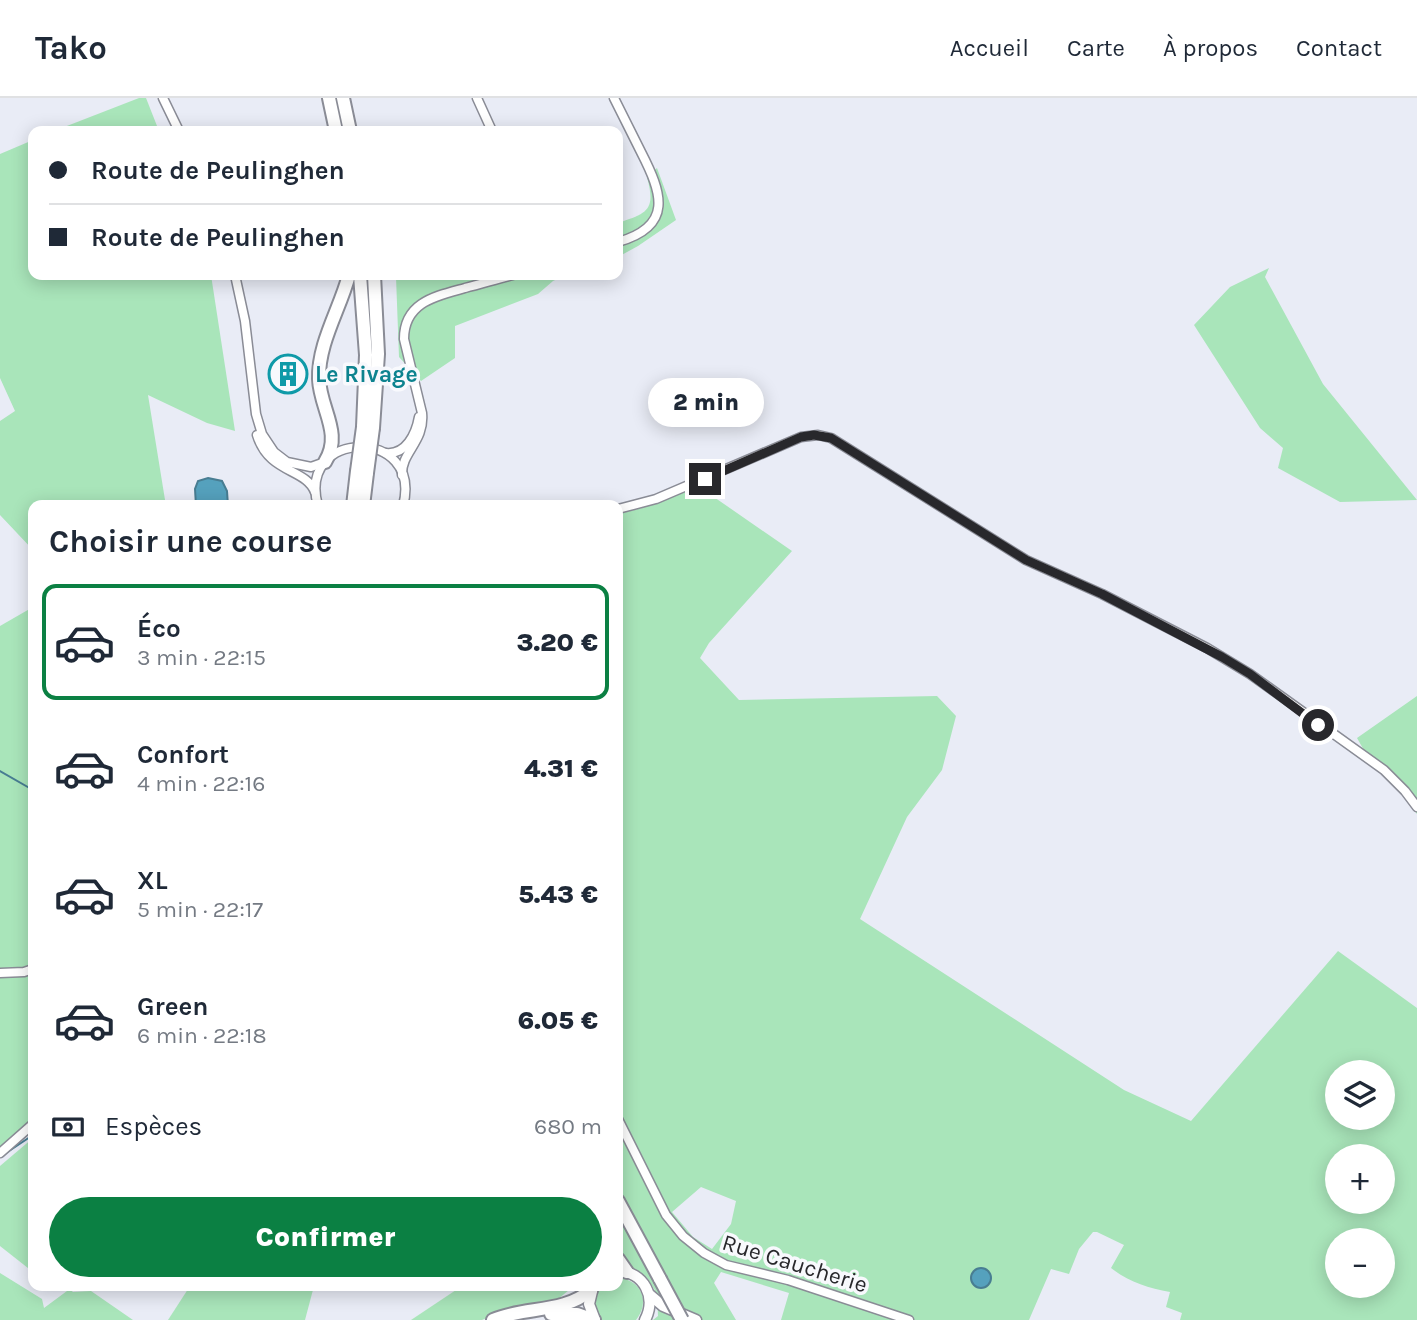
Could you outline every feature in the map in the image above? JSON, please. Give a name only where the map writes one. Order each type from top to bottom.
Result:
[{"type":"highway","points":[[329,98],[335,126]]},
{"type":"highway","points":[[343,98],[349,126]]},
{"type":"highway","points":[[325,462],[331,450],[333,435],[320,390],[320,368],[323,351],[347,280]]},
{"type":"highway","points":[[360,280],[368,428]]},
{"type":"highway","points":[[355,500],[362,472],[378,354],[374,280]]},
{"type":"highway","points":[[362,472],[363,500]]},
{"type":"highway","points":[[623,1209],[678,1315]]},
{"type":"highway","points":[[493,1320],[509,1314],[567,1304],[576,1301],[588,1291]]},
{"type":"highway","points":[[512,1320],[560,1313],[581,1314],[595,1320]]},
{"type":"main road","points":[[623,1272],[642,1281],[650,1295],[678,1315]]},
{"type":"main road","points":[[591,1291],[589,1304],[595,1320]]},
{"type":"main road","points":[[645,1319],[650,1307],[650,1295]]},
{"type":"main road","points":[[645,1319],[659,1312],[696,1320]]},
{"type":"street","points":[[165,98],[177,126]]},
{"type":"street","points":[[477,98],[490,126]]},
{"type":"street","points":[[614,98],[655,179],[659,195],[656,213],[649,226],[639,234],[623,240]]},
{"type":"street","points":[[236,280],[245,321],[257,436],[266,453],[282,468],[311,484],[315,493]]},
{"type":"street","points":[[402,475],[404,462],[421,432],[422,418],[404,339],[410,314],[420,303],[433,297],[495,280]]},
{"type":"street","points":[[385,453],[398,452],[410,440],[418,423],[419,404]]},
{"type":"street","points":[[256,414],[264,440],[278,457],[292,463],[307,467],[318,466],[340,450],[353,446],[367,446],[385,453],[402,475],[404,500]]},
{"type":"street","points":[[623,508],[656,499],[801,437],[814,435],[831,438],[1026,560],[1102,594],[1207,648],[1250,674],[1384,770],[1417,807]]},
{"type":"street","points":[[314,500],[318,474],[325,462]]},
{"type":"street","points":[[0,973],[28,971]]},
{"type":"street","points":[[0,1153],[28,1128]]},
{"type":"street","name":"Rue Caucherie","points":[[623,1129],[666,1215],[683,1236],[704,1253],[726,1265],[788,1280],[909,1320]]},
{"type":"green space","points":[[139,98],[146,98],[157,126],[67,126]]},
{"type":"green space","points":[[28,142],[28,280],[212,280],[235,431],[207,423],[148,395],[165,500],[28,500],[28,545],[0,515],[0,421],[15,411],[0,378],[0,154]]},
{"type":"green space","points":[[657,168],[676,220],[623,254],[623,221],[643,213],[650,203],[647,177]]},
{"type":"green space","points":[[1269,268],[1265,277],[1323,384],[1417,500],[1340,502],[1278,468],[1283,448],[1260,428],[1194,325],[1230,287]]},
{"type":"green space","points":[[396,280],[555,280],[538,294],[455,326],[455,358],[421,381],[399,357]]},
{"type":"green space","points":[[698,486],[792,551],[709,643],[700,658],[739,700],[937,696],[956,716],[942,770],[907,817],[860,919],[1124,1090],[1191,1121],[1338,951],[1417,1008],[1417,1320],[1180,1320],[1182,1313],[1166,1307],[1170,1292],[1139,1284],[1111,1268],[1124,1245],[1097,1232],[1093,1232],[1079,1249],[1069,1274],[1051,1269],[1029,1320],[781,1320],[789,1293],[721,1272],[714,1283],[736,1320],[653,1320],[658,1316],[657,1294],[648,1279],[629,1266],[623,1258],[623,513]],"holes":[[[701,1187],[736,1201],[731,1224],[712,1249],[693,1237],[672,1212]]]},
{"type":"green space","points":[[28,610],[28,1122],[0,1150],[0,626]]},
{"type":"green space","points":[[1417,696],[1417,814],[1394,784],[1373,766],[1357,738]]},
{"type":"green space","points":[[28,1142],[28,1268],[0,1246],[0,1166]]},
{"type":"green space","points":[[0,1273],[42,1299],[44,1308],[67,1291],[91,1291],[133,1320],[0,1320]]},
{"type":"green space","points":[[623,1279],[626,1279],[638,1287],[643,1306],[636,1320],[602,1320],[597,1312],[598,1291],[623,1291]]},
{"type":"green space","points":[[187,1291],[313,1291],[305,1320],[168,1320]]},
{"type":"green space","points":[[454,1291],[568,1291],[558,1299],[508,1309],[482,1320],[411,1320]]},
{"type":"water","points":[[208,478],[222,481],[228,500],[196,500],[198,481]]},
{"type":"water","points":[[981,1268],[988,1271],[991,1278],[988,1285],[981,1288],[974,1285],[971,1278],[974,1271]]},
{"type":"waterway","points":[[0,771],[28,787]]},
{"type":"waterway","points":[[0,1157],[28,1138]]},
{"type":"place","name":"Le Rivage","points":[[288,374]]},
{"type":"route","points":[[705,479],[801,437],[814,435],[831,438],[1026,560],[1102,594],[1207,648],[1250,674],[1318,725]]}]
